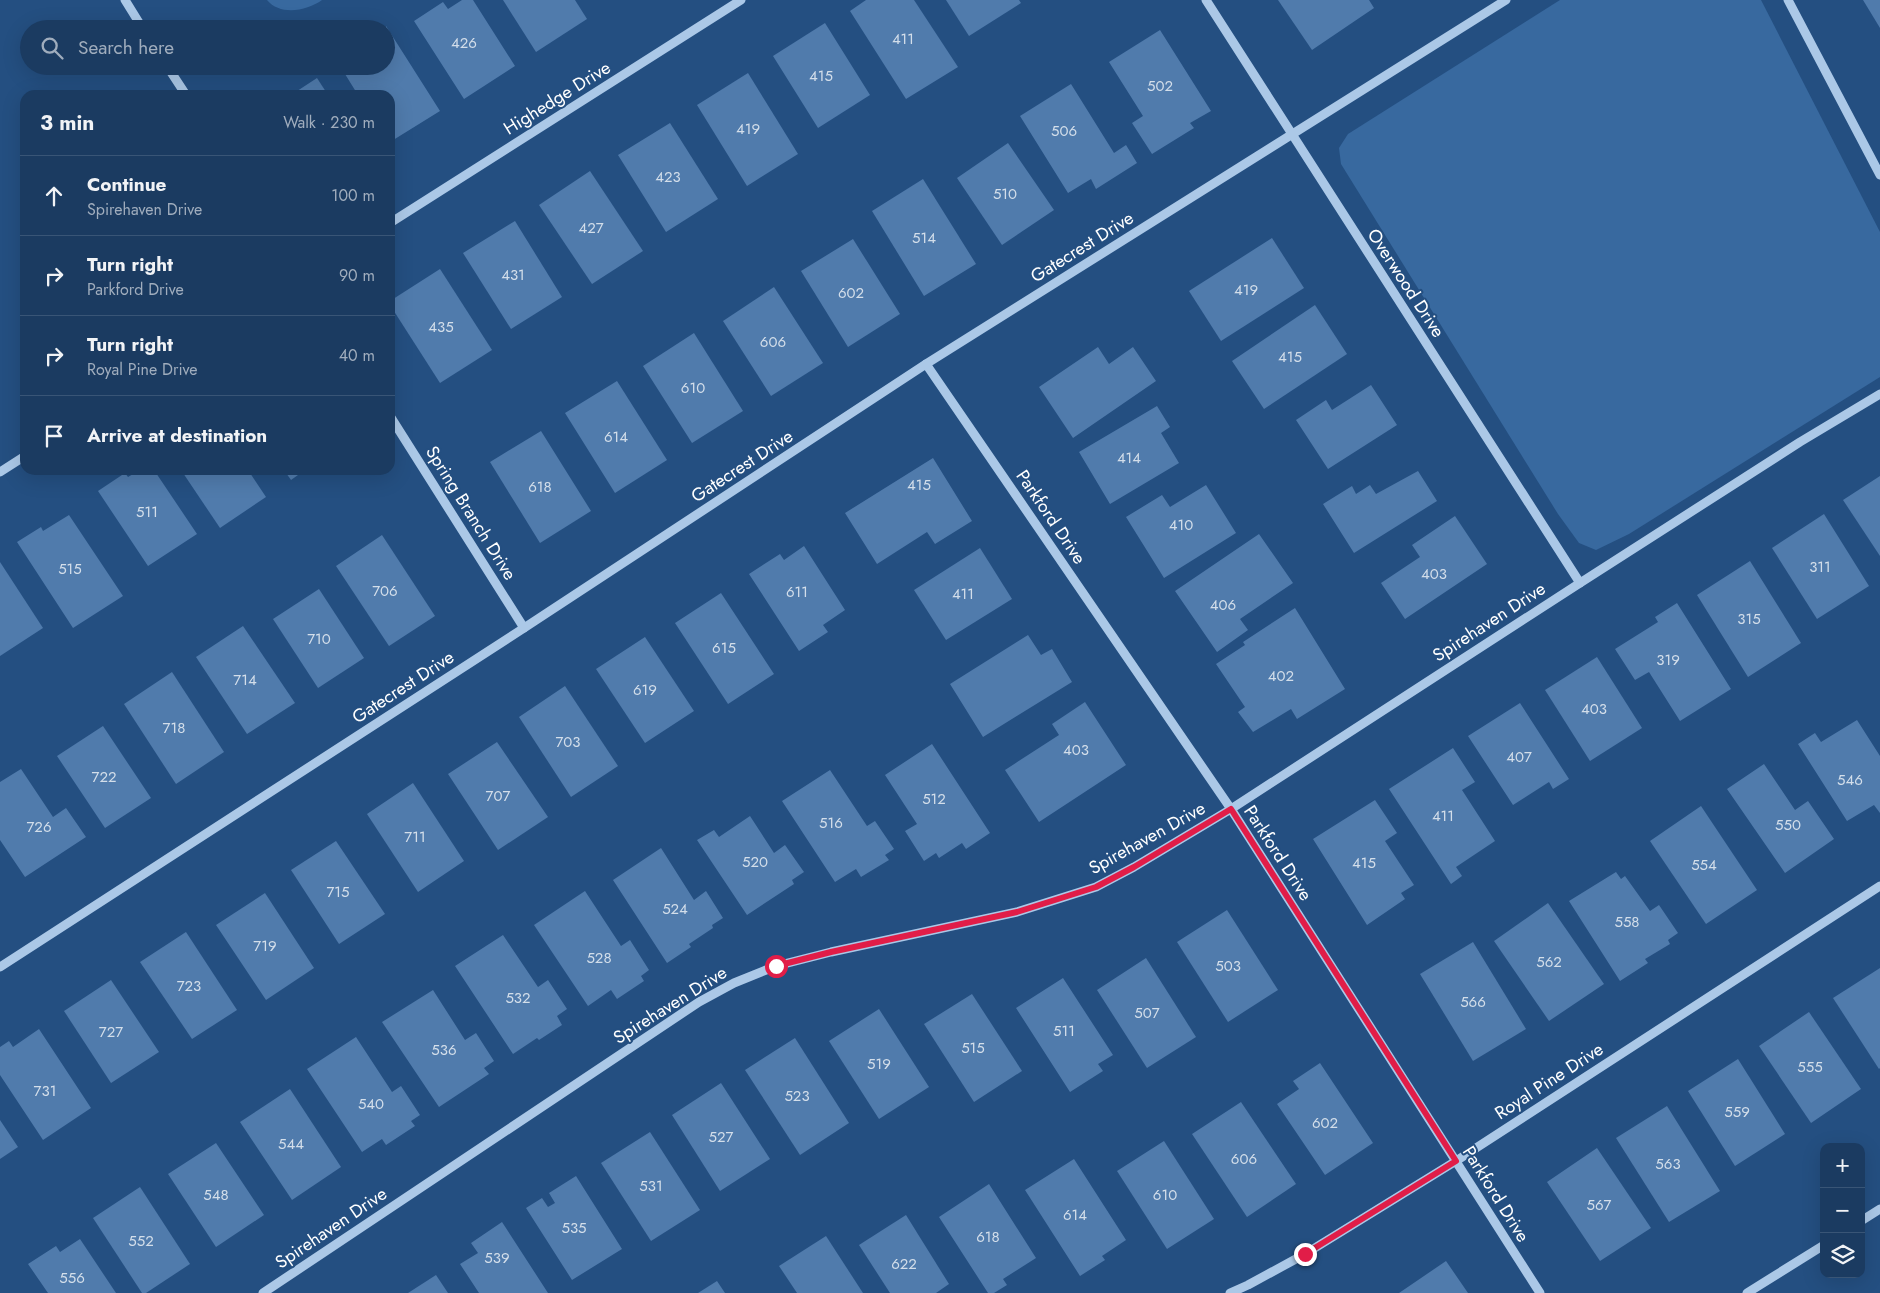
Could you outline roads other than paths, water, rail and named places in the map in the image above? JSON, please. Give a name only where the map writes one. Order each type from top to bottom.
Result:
[{"type":"street","points":[[125,0],[138,20]]},
{"type":"street","name":"Highedge Drive","points":[[395,220],[741,0]]},
{"type":"street","name":"Overwood Drive","points":[[1206,0],[1580,583]]},
{"type":"street","name":"Gatecrest Drive","points":[[0,967],[524,628],[926,364],[1506,0]]},
{"type":"street","points":[[1788,0],[1880,175]]},
{"type":"street","points":[[173,75],[183,90]]},
{"type":"street","name":"Parkford Drive","points":[[926,364],[1231,809],[1540,1293]]},
{"type":"street","name":"Spirehaven Drive","points":[[263,1293],[699,1002],[734,983],[785,964],[831,952],[1017,912],[1096,887],[1134,867],[1231,809],[1800,442],[1880,394]]},
{"type":"street","name":"Spring Branch Drive","points":[[395,424],[524,628]]},
{"type":"street","points":[[0,472],[20,459]]},
{"type":"street","name":"Royal Pine Drive","points":[[1230,1293],[1305,1254],[1456,1161],[1880,886]]},
{"type":"street","points":[[1865,1218],[1880,1209]]},
{"type":"street","points":[[1747,1293],[1820,1247]]}]
